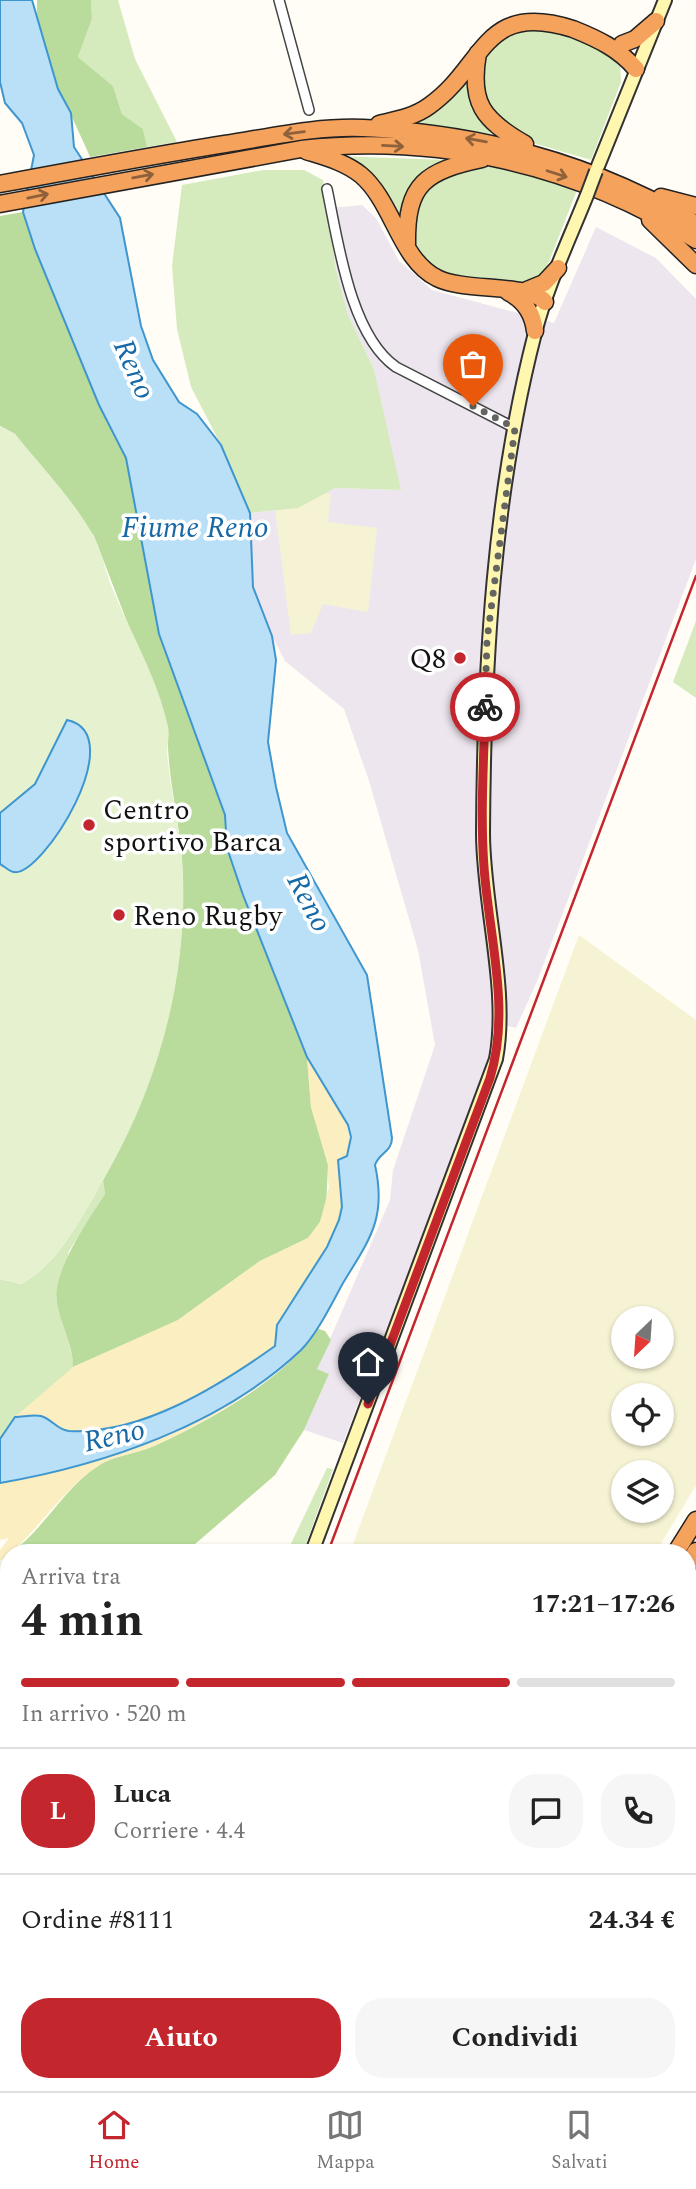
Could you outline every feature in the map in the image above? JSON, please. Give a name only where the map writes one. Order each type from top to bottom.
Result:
[{"type":"highway","points":[[0,184],[285,134],[362,128],[408,117],[427,108],[445,92],[500,28],[528,18],[548,20],[601,41],[637,65]]},
{"type":"highway","points":[[622,44],[642,35],[656,21]]},
{"type":"highway","points":[[601,41],[622,44],[634,50],[637,65]]},
{"type":"highway","points":[[478,51],[474,83],[478,102],[498,129],[542,155]]},
{"type":"highway","points":[[362,128],[462,137],[542,155],[629,187],[696,206]]},
{"type":"highway","points":[[0,204],[301,149],[337,145],[397,146],[491,157],[585,184],[635,206],[696,240]]},
{"type":"highway","points":[[301,149],[342,164],[360,174],[377,193],[417,262],[435,278],[525,296],[536,293],[545,302]]},
{"type":"highway","points":[[407,244],[407,212],[420,185],[446,167],[491,157]]},
{"type":"highway","points":[[629,187],[696,224]]},
{"type":"highway","points":[[635,206],[696,265]]},
{"type":"highway","points":[[525,296],[544,283],[558,268]]},
{"type":"highway","points":[[525,296],[535,331]]},
{"type":"highway","points":[[681,1544],[696,1520]]},
{"type":"main road","points":[[315,1544],[490,1078],[499,1042],[500,1014],[484,863],[487,640],[515,428],[535,331],[545,302],[665,0]]},
{"type":"street","points":[[279,0],[309,110]]},
{"type":"street","points":[[327,189],[344,266],[363,324],[379,353],[396,367],[515,428]]},
{"type":"shaded area","points":[[362,205],[376,218],[399,261],[432,290],[554,323],[596,227],[656,258],[696,299],[696,559],[538,979],[516,1028],[495,1023],[491,1053],[481,1082],[343,1443],[304,1430],[329,1374],[317,1369],[390,1200],[393,1170],[435,1045],[418,950],[369,781],[344,709],[285,661],[272,636],[253,587],[250,513],[298,508],[335,488],[400,490],[374,369],[348,315],[335,266],[330,208]]},
{"type":"shaded area","points":[[272,486],[331,494],[328,522],[377,528],[368,612],[323,604],[311,633],[291,635]]},
{"type":"shaded area","points":[[579,935],[696,1020],[696,1485],[674,1522],[674,1460],[611,1460],[611,1523],[673,1523],[661,1544],[353,1544]]},
{"type":"green space","points":[[37,0],[91,0],[92,19],[78,57],[113,86],[122,114],[143,129],[147,147],[90,157],[47,61],[41,41]]},
{"type":"green space","points":[[91,0],[118,0],[135,59],[177,142],[147,147],[143,129],[122,114],[113,86],[78,57],[92,19]]},
{"type":"green space","points":[[547,27],[604,46],[620,61],[621,82],[591,160],[526,141],[485,107],[482,66],[488,47],[494,39],[508,31]]},
{"type":"green space","points":[[466,73],[471,104],[492,134],[412,123]]},
{"type":"green space","points":[[337,156],[447,160],[420,176],[410,190],[399,220]]},
{"type":"green space","points":[[470,165],[515,170],[577,190],[545,272],[531,286],[466,279],[441,272],[421,257],[415,246],[412,234],[414,209],[426,186],[442,173]]},
{"type":"green space","points":[[263,170],[304,170],[323,180],[330,208],[335,266],[348,315],[374,369],[401,490],[335,488],[298,508],[250,513],[221,445],[191,387],[177,329],[172,266],[182,185]]},
{"type":"green space","points":[[23,212],[35,249],[99,405],[126,458],[159,634],[225,815],[227,848],[243,895],[307,1057],[311,1107],[328,1165],[326,1207],[320,1222],[308,1238],[260,1261],[178,1320],[73,1367],[71,1350],[57,1303],[60,1277],[81,1232],[105,1194],[103,1180],[140,1104],[166,1026],[180,944],[182,860],[169,761],[168,728],[94,536],[15,434],[0,426],[0,216]]},
{"type":"green space","name":"Centro sportivo Barca","points":[[0,426],[15,434],[66,495],[85,521],[99,548],[113,590],[144,657],[164,709],[169,730],[167,753],[182,858],[183,899],[176,979],[158,1058],[144,1096],[110,1168],[72,1233],[49,1262],[21,1284],[0,1279]]},
{"type":"green space","points":[[696,621],[696,698],[673,682]]},
{"type":"green space","points":[[307,1057],[338,1104],[348,1131],[349,1144],[347,1156],[338,1160],[342,1207],[339,1220],[327,1247],[277,1325],[275,1346],[204,1392],[151,1416],[97,1430],[70,1431],[42,1416],[15,1417],[0,1439],[0,1279],[21,1284],[47,1264],[78,1224],[103,1180],[105,1194],[69,1251],[56,1299],[66,1327],[74,1367],[198,1309],[260,1261],[308,1238],[320,1222],[329,1188],[328,1166],[311,1107]]},
{"type":"green space","points":[[316,1328],[325,1331],[331,1340],[317,1369],[329,1374],[304,1430],[275,1475],[195,1544],[22,1544],[75,1485],[98,1466],[111,1459],[147,1449],[220,1412],[267,1381],[304,1346]]},
{"type":"green space","points":[[327,1468],[333,1469],[306,1544],[291,1544]]},
{"type":"sand","points":[[307,1057],[338,1104],[348,1131],[349,1144],[347,1156],[338,1160],[341,1187],[340,1209],[335,1227],[328,1244],[283,1315],[275,1346],[204,1392],[178,1405],[124,1425],[69,1431],[41,1416],[15,1417],[73,1367],[178,1320],[260,1261],[308,1238],[320,1222],[329,1188],[328,1165],[311,1107]]},
{"type":"sand","points":[[301,1350],[250,1392],[194,1427],[154,1446],[111,1459],[98,1466],[72,1487],[20,1544],[4,1544],[9,1538],[0,1540],[0,1483],[86,1464],[143,1445],[197,1421],[252,1387]]},
{"type":"water","name":"Fiume Reno","points":[[0,0],[32,0],[58,89],[71,113],[74,147],[120,218],[141,326],[153,360],[179,402],[197,414],[221,445],[250,513],[253,587],[272,636],[276,660],[268,742],[276,787],[287,833],[367,975],[392,1138],[390,1146],[375,1165],[379,1200],[368,1241],[313,1336],[301,1350],[270,1377],[235,1400],[160,1438],[80,1465],[0,1483],[0,1439],[15,1417],[41,1416],[69,1431],[124,1425],[178,1405],[204,1392],[275,1346],[277,1325],[327,1247],[339,1220],[342,1207],[338,1160],[347,1156],[351,1137],[348,1125],[307,1057],[243,895],[227,848],[225,815],[159,634],[126,458],[99,405],[35,249],[23,212],[34,155],[22,123],[5,103],[0,82]]},
{"type":"water","points":[[67,720],[85,731],[90,750],[86,776],[60,830],[27,867],[12,872],[0,864],[0,813],[35,784]]},
{"type":"railway","points":[[331,1544],[696,576]]},
{"type":"way so far","points":[[473,406],[515,428],[487,640],[485,707]]},
{"type":"place","name":"Q8","points":[[460,658]]},
{"type":"place","name":"Centro sportivo Barca","points":[[89,825]]},
{"type":"place","name":"Reno Rugby","points":[[119,915]]},
{"type":"route","points":[[368,1404],[490,1078],[499,1042],[500,1014],[484,863],[485,707]]},
{"type":"water label","name":"Reno","points":[[135,369]]},
{"type":"water label","name":"Reno","points":[[310,902]]},
{"type":"water label","name":"Reno","points":[[114,1435]]}]
